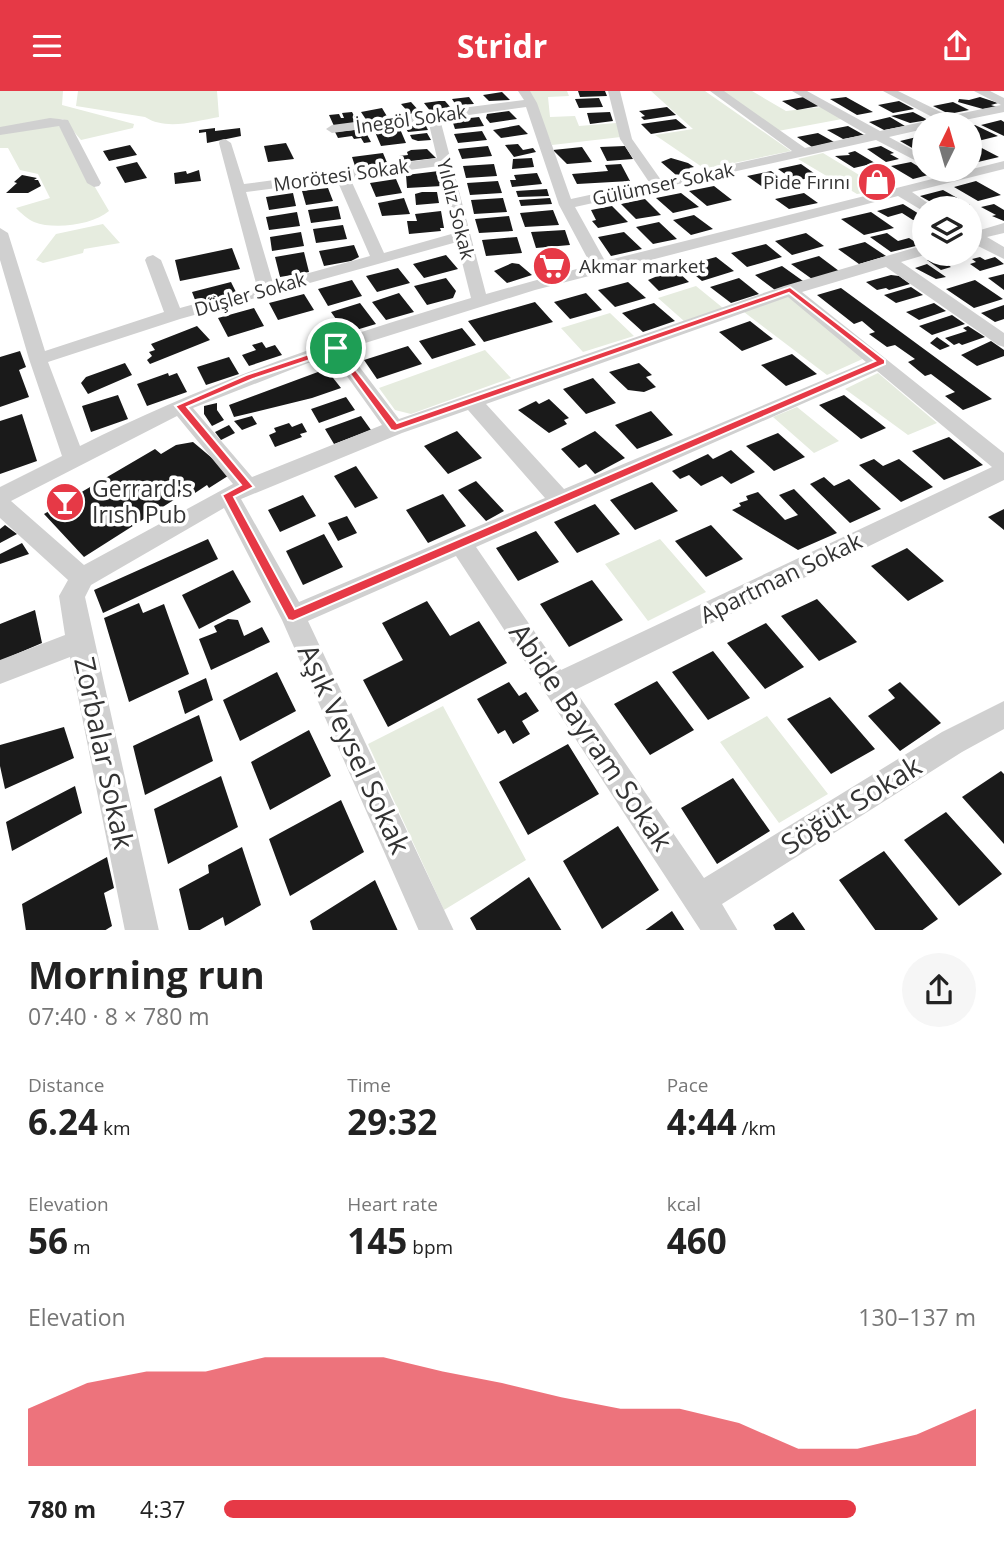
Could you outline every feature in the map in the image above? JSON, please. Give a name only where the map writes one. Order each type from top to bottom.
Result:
[{"type":"street","points":[[614,91],[626,139],[658,185]]},
{"type":"street","points":[[716,91],[804,152]]},
{"type":"street","points":[[798,91],[912,155]]},
{"type":"street","points":[[888,91],[931,112]]},
{"type":"street","points":[[986,92],[1004,101]]},
{"type":"street","points":[[528,97],[566,205],[600,266]]},
{"type":"street","name":"İnegöl Sokak","points":[[332,129],[433,115],[528,97]]},
{"type":"street","name":"Gülümser Sokak","points":[[982,113],[1004,108]]},
{"type":"street","name":"Yıldız Sokak","points":[[433,115],[480,302]]},
{"type":"street","points":[[0,131],[50,122],[64,123],[94,183]]},
{"type":"street","name":"Gülümser Sokak","points":[[566,205],[912,128]]},
{"type":"street","points":[[225,143],[266,289]]},
{"type":"street","name":"Morötesi Sokak","points":[[238,189],[443,161]]},
{"type":"street","points":[[982,168],[1004,165]]},
{"type":"street","points":[[342,176],[379,259]]},
{"type":"street","points":[[912,253],[790,290],[395,428],[238,491],[82,578],[0,501],[73,457],[180,406],[249,377],[600,266],[900,191],[925,182]]},
{"type":"street","points":[[900,191],[912,198]]},
{"type":"street","points":[[982,233],[1004,228]]},
{"type":"street","points":[[0,233],[38,359],[73,457]]},
{"type":"street","name":"Düşler Sokak","points":[[38,359],[174,315],[463,236]]},
{"type":"street","points":[[982,241],[1004,254]]},
{"type":"street","points":[[153,260],[174,315]]},
{"type":"street","points":[[887,260],[1004,341]]},
{"type":"street","points":[[790,290],[1004,465]]},
{"type":"street","points":[[336,348],[395,428]]},
{"type":"street","points":[[293,616],[881,362]]},
{"type":"street","points":[[472,401],[561,501]]},
{"type":"street","name":"Aşık Veysel Sokak","points":[[180,406],[238,491],[436,930]]},
{"type":"street","name":"Apartman Sokak","points":[[558,685],[1004,471]]},
{"type":"street","name":"Abide Bayram Sokak","points":[[461,545],[721,930]]},
{"type":"street","name":"Zorbalar Sokak","points":[[82,578],[72,596],[138,929]]},
{"type":"street","points":[[0,672],[80,641]]},
{"type":"street","name":"Söğüt Sokak","points":[[699,899],[952,742],[1004,714]]},
{"type":"shaded area","points":[[0,91],[63,91],[62,105],[134,124],[133,128],[81,140],[63,119],[0,128]]},
{"type":"shaded area","points":[[78,91],[217,91],[219,117],[181,124],[162,123],[145,117],[76,106]]},
{"type":"shaded area","points":[[529,91],[567,91],[569,96],[548,97],[550,117],[575,116],[579,126],[616,123],[621,137],[552,145]]},
{"type":"shaded area","points":[[651,91],[705,91],[791,151],[705,169],[655,135],[693,129]]},
{"type":"shaded area","points":[[720,91],[752,91],[786,111],[821,107],[842,119],[778,131]]},
{"type":"shaded area","points":[[58,124],[109,211],[84,223],[62,226],[42,224],[29,219],[16,208],[50,198],[38,174],[20,170],[8,148],[0,148],[0,134]]},
{"type":"shaded area","points":[[823,153],[884,190],[857,194],[798,159]]},
{"type":"shaded area","points":[[103,224],[120,243],[84,249],[83,253],[43,263],[36,260],[56,234]]},
{"type":"shaded area","points":[[696,286],[723,308],[684,321],[658,298]]},
{"type":"shaded area","points":[[788,296],[867,357],[827,375],[744,312]]},
{"type":"shaded area","points":[[610,313],[634,336],[583,352],[561,328]]},
{"type":"shaded area","points":[[485,350],[511,378],[411,414],[395,410],[379,388]]},
{"type":"shaded area","points":[[878,373],[937,423],[908,435],[845,389]]},
{"type":"shaded area","points":[[797,407],[839,441],[814,453],[773,417]]},
{"type":"shaded area","points":[[660,539],[706,592],[648,621],[605,564]]},
{"type":"shaded area","points":[[443,706],[526,860],[444,910],[368,744]]},
{"type":"shaded area","points":[[767,716],[828,794],[779,823],[720,742]]},
{"type":"building","points":[[578,91],[605,91],[607,96],[580,97]]},
{"type":"building","points":[[502,92],[510,100],[489,101],[483,95]]},
{"type":"building","points":[[469,97],[474,104],[456,105],[452,99]]},
{"type":"building","points":[[804,97],[819,106],[797,110],[782,101]]},
{"type":"building","points":[[846,97],[873,112],[857,115],[830,99]]},
{"type":"building","points":[[980,97],[998,103],[991,105],[997,107],[983,109],[958,102],[959,99]]},
{"type":"building","points":[[599,98],[603,107],[579,108],[575,99]]},
{"type":"building","points":[[445,101],[452,109],[431,112],[424,103]]},
{"type":"building","points":[[899,101],[914,109],[893,113],[878,105]]},
{"type":"building","points":[[411,102],[420,112],[410,114],[401,104]]},
{"type":"building","points":[[953,102],[969,110],[945,112],[933,106]]},
{"type":"building","points":[[667,107],[676,115],[644,120],[641,117],[645,116],[639,111]]},
{"type":"building","points":[[382,108],[388,118],[367,121],[361,112]]},
{"type":"building","points":[[509,111],[517,119],[490,123],[486,118],[487,114]]},
{"type":"building","points":[[352,112],[358,123],[334,126],[329,115],[339,114],[344,118],[342,113]]},
{"type":"building","points":[[610,112],[613,121],[590,124],[587,113]]},
{"type":"building","points":[[912,112],[912,123],[910,123],[891,116]]},
{"type":"building","points":[[479,117],[484,126],[455,129],[452,120]]},
{"type":"building","points":[[890,117],[905,126],[884,130],[869,122]]},
{"type":"building","points":[[676,119],[687,128],[651,134],[641,124]]},
{"type":"building","points":[[1001,120],[1004,122],[1004,136],[982,125]]},
{"type":"building","points":[[425,124],[428,130],[408,132],[405,127]]},
{"type":"building","points":[[519,125],[528,134],[501,138],[493,130]]},
{"type":"building","points":[[848,126],[864,135],[843,139],[827,130]]},
{"type":"building","points":[[215,128],[215,131],[240,128],[241,136],[207,143],[206,132],[199,133],[199,130]]},
{"type":"building","points":[[982,128],[998,136],[982,140]]},
{"type":"building","points":[[364,129],[371,142],[364,143],[361,138],[354,139],[352,136],[338,138],[335,132]]},
{"type":"building","points":[[400,129],[406,143],[381,146],[375,132]]},
{"type":"building","points":[[482,131],[487,140],[458,143],[454,134]]},
{"type":"building","points":[[427,133],[431,140],[418,141],[410,135]]},
{"type":"building","points":[[818,133],[834,142],[812,147],[797,137]]},
{"type":"building","points":[[912,138],[912,148],[900,141]]},
{"type":"building","points":[[286,143],[294,159],[268,162],[264,146]]},
{"type":"building","points":[[518,144],[523,150],[533,148],[536,152],[514,157],[505,145]]},
{"type":"building","points":[[130,145],[137,155],[109,161],[103,151]]},
{"type":"building","points":[[488,146],[492,156],[462,159],[458,149]]},
{"type":"building","points":[[625,146],[633,159],[607,161],[600,147]]},
{"type":"building","points":[[881,146],[899,159],[886,162],[867,149]]},
{"type":"building","points":[[582,147],[592,162],[567,164],[553,150]]},
{"type":"building","points":[[982,148],[999,157],[982,161]]},
{"type":"building","points":[[427,149],[436,158],[402,162],[399,156],[408,155],[407,152],[411,150]]},
{"type":"building","points":[[855,151],[875,163],[854,168],[835,156],[850,155],[848,153]]},
{"type":"building","points":[[383,153],[388,165],[356,169],[352,157]]},
{"type":"building","points":[[532,158],[534,167],[512,169],[513,159]]},
{"type":"building","points":[[671,158],[688,163],[694,167],[689,168],[693,172],[676,175],[661,162]]},
{"type":"building","points":[[137,162],[147,178],[125,183],[116,167]]},
{"type":"building","points":[[912,163],[912,178],[891,166]]},
{"type":"building","points":[[494,164],[497,176],[466,178],[463,166]]},
{"type":"building","points":[[621,164],[630,181],[577,184],[572,174],[608,171],[605,165]]},
{"type":"building","points":[[801,164],[818,176],[795,181],[778,169]]},
{"type":"building","points":[[199,170],[201,181],[175,184],[174,173],[186,171],[187,174]]},
{"type":"building","points":[[439,171],[442,186],[407,188],[406,175]]},
{"type":"building","points":[[771,171],[787,183],[764,188],[747,176]]},
{"type":"building","points":[[537,173],[542,184],[512,187],[510,180],[516,180],[514,175]]},
{"type":"building","points":[[22,175],[37,178],[34,180],[38,180],[41,186],[28,193],[6,193],[17,183],[14,182]]},
{"type":"building","name":"Pide Fırını","points":[[871,175],[892,187],[884,190],[862,177]]},
{"type":"building","points":[[396,179],[402,193],[376,197],[370,183]]},
{"type":"building","points":[[498,181],[502,193],[470,195],[467,183]]},
{"type":"building","points":[[978,182],[1001,195],[982,200],[982,196],[969,196],[954,187]]},
{"type":"building","points":[[714,186],[732,200],[707,206],[689,191]]},
{"type":"building","points":[[328,188],[333,201],[306,205],[302,191]]},
{"type":"building","points":[[547,189],[549,196],[518,197],[516,191]]},
{"type":"building","points":[[943,190],[954,196],[920,196]]},
{"type":"building","points":[[437,192],[439,203],[416,205],[415,194]]},
{"type":"building","points":[[293,193],[296,206],[269,210],[266,197]]},
{"type":"building","points":[[681,193],[699,207],[673,213],[656,198]]},
{"type":"building","points":[[804,193],[818,203],[789,209],[775,199]]},
{"type":"building","points":[[404,198],[410,214],[382,216],[378,203]]},
{"type":"building","points":[[503,198],[507,212],[474,214],[471,200]]},
{"type":"building","points":[[550,198],[552,204],[521,206],[519,200]]},
{"type":"building","points":[[645,199],[661,215],[636,219],[621,204]]},
{"type":"building","points":[[903,204],[912,210],[912,219],[902,213],[888,217],[877,211]]},
{"type":"building","points":[[994,204],[1004,210],[1004,221],[992,216],[996,215],[982,207]]},
{"type":"building","points":[[338,206],[341,219],[311,223],[308,210]]},
{"type":"building","points":[[612,206],[628,222],[598,228],[592,221],[596,220],[591,210]]},
{"type":"building","points":[[553,210],[559,225],[525,227],[520,213]]},
{"type":"building","points":[[441,211],[444,228],[440,228],[441,231],[409,234],[407,221],[417,221],[415,214]]},
{"type":"building","points":[[297,212],[300,226],[269,230],[266,217]]},
{"type":"building","points":[[871,212],[894,228],[864,235],[841,219]]},
{"type":"building","points":[[694,215],[713,229],[691,235],[673,220]]},
{"type":"building","points":[[509,216],[513,231],[479,233],[475,219]]},
{"type":"building","points":[[659,222],[677,239],[653,244],[636,227]]},
{"type":"building","points":[[343,225],[347,239],[316,243],[313,229]]},
{"type":"building","points":[[565,230],[570,245],[536,248],[531,232]]},
{"type":"building","points":[[301,232],[304,246],[272,251],[270,237]]},
{"type":"building","points":[[624,232],[642,249],[611,256],[598,237]]},
{"type":"building","points":[[806,233],[824,246],[792,255],[775,241]]},
{"type":"building","points":[[887,233],[898,241],[909,238],[912,240],[912,247],[891,252],[870,237]]},
{"type":"building","points":[[517,237],[522,253],[486,256],[482,240]]},
{"type":"building","points":[[865,242],[886,256],[859,264],[838,249]]},
{"type":"building","points":[[766,244],[782,257],[747,267],[731,253]]},
{"type":"building","points":[[354,245],[359,257],[324,266],[319,251]]},
{"type":"building","points":[[232,248],[240,269],[180,281],[175,260]]},
{"type":"building","points":[[304,252],[309,272],[280,277],[275,257]]},
{"type":"building","points":[[446,255],[458,269],[424,278],[413,264]]},
{"type":"building","points":[[551,255],[559,256],[572,266],[547,274],[534,263]]},
{"type":"building","points":[[819,256],[839,271],[812,279],[791,264]]},
{"type":"building","points":[[716,257],[734,271],[702,281],[684,266]]},
{"type":"building","points":[[995,257],[1004,264],[980,271],[973,266],[982,266],[982,258]]},
{"type":"building","points":[[512,263],[519,264],[532,275],[507,283],[494,271]]},
{"type":"building","points":[[782,266],[803,281],[775,290],[755,275]]},
{"type":"building","points":[[930,266],[946,277],[936,279],[915,268]]},
{"type":"building","points":[[935,266],[951,267],[941,270]]},
{"type":"building","points":[[398,268],[410,283],[377,292],[366,276]]},
{"type":"building","points":[[667,272],[678,272],[689,282],[659,291],[648,280]]},
{"type":"building","points":[[1004,274],[1004,290],[988,278]]},
{"type":"building","points":[[891,275],[899,276],[910,284],[889,290],[877,290],[866,282]]},
{"type":"building","points":[[446,278],[456,291],[453,298],[427,305],[414,286]]},
{"type":"building","points":[[739,278],[759,294],[731,303],[710,287]]},
{"type":"building","points":[[352,280],[362,296],[328,306],[318,289]]},
{"type":"building","points":[[975,280],[1003,299],[974,308],[946,289]]},
{"type":"building","points":[[231,282],[237,294],[197,305],[192,292]]},
{"type":"building","points":[[628,282],[646,298],[615,307],[598,290]]},
{"type":"building","points":[[911,287],[923,295],[896,303],[884,295]]},
{"type":"building","points":[[841,288],[992,399],[963,410],[945,396],[955,392],[931,374],[925,376],[908,362],[915,359],[895,345],[887,347],[869,334],[875,332],[862,321],[854,324],[817,295]]},
{"type":"building","points":[[399,293],[414,312],[386,320],[372,302]]},
{"type":"building","points":[[586,293],[602,310],[570,319],[554,302]]},
{"type":"building","points":[[304,294],[314,310],[278,320],[269,303]]},
{"type":"building","points":[[535,302],[553,322],[484,342],[468,321]]},
{"type":"building","points":[[360,303],[376,324],[346,333],[331,312]]},
{"type":"building","points":[[654,303],[675,321],[643,332],[622,313]]},
{"type":"building","points":[[934,303],[946,311],[919,320],[906,312]]},
{"type":"building","points":[[1004,305],[1004,319],[995,322],[981,313]]},
{"type":"building","points":[[254,308],[264,326],[228,337],[218,318]]},
{"type":"building","points":[[952,315],[965,324],[932,335],[919,326]]},
{"type":"building","points":[[750,321],[773,339],[742,351],[719,332]]},
{"type":"building","points":[[197,326],[210,340],[150,364],[147,360],[152,356],[149,352],[155,350],[151,344]]},
{"type":"building","points":[[968,326],[985,337],[962,345],[954,345],[945,338],[967,331],[963,328]]},
{"type":"building","points":[[462,328],[476,345],[432,359],[419,341]]},
{"type":"building","points":[[937,337],[950,346],[940,350],[930,343]]},
{"type":"building","points":[[991,341],[1004,350],[1004,356],[977,366],[961,355]]},
{"type":"building","points":[[262,342],[266,348],[275,345],[282,355],[249,366],[242,355],[256,350],[252,345]]},
{"type":"building","points":[[408,346],[422,364],[377,379],[364,360]]},
{"type":"building","points":[[20,351],[26,367],[19,370],[29,397],[0,407],[0,357]]},
{"type":"building","points":[[792,354],[817,374],[786,386],[761,365]]},
{"type":"building","points":[[229,357],[239,374],[206,385],[197,367]]},
{"type":"building","points":[[125,363],[132,375],[88,394],[81,383],[86,377]]},
{"type":"building","points":[[639,363],[652,375],[646,377],[656,387],[644,392],[628,390],[609,372]]},
{"type":"building","points":[[326,369],[341,388],[234,417],[229,405]]},
{"type":"building","points":[[168,373],[169,376],[177,373],[187,392],[147,406],[137,384]]},
{"type":"building","points":[[593,378],[616,403],[586,414],[563,389]]},
{"type":"building","points":[[118,395],[128,419],[91,432],[82,406]]},
{"type":"building","points":[[844,395],[886,428],[861,439],[819,405]]},
{"type":"building","points":[[346,397],[355,410],[319,423],[311,409]]},
{"type":"building","points":[[549,399],[569,418],[564,420],[567,424],[549,433],[518,410],[536,401],[539,404]]},
{"type":"building","points":[[217,403],[217,410],[224,420],[212,426],[204,414],[204,406]]},
{"type":"building","points":[[651,411],[673,435],[637,449],[615,425]]},
{"type":"building","points":[[22,414],[37,461],[0,474],[0,421]]},
{"type":"building","points":[[252,416],[257,424],[242,430],[234,421]]},
{"type":"building","points":[[361,416],[371,430],[334,444],[325,429]]},
{"type":"building","points":[[289,423],[292,427],[302,423],[307,432],[300,434],[302,437],[275,447],[269,435],[276,432],[274,428]]},
{"type":"building","points":[[229,425],[235,433],[221,440],[215,432]]},
{"type":"building","points":[[457,431],[482,458],[448,474],[424,446]]},
{"type":"building","points":[[595,431],[625,458],[595,474],[586,464],[579,468],[561,449]]},
{"type":"building","points":[[778,433],[805,457],[774,471],[746,446]]},
{"type":"building","points":[[949,437],[983,465],[944,480],[912,451]]},
{"type":"building","points":[[193,442],[231,474],[209,488],[207,485],[195,493],[191,489],[84,557],[44,514],[155,449],[161,454],[176,445]]},
{"type":"building","points":[[731,450],[755,472],[731,484],[722,476],[701,486],[689,475],[680,479],[672,471],[708,454],[713,459]]},
{"type":"building","points":[[874,459],[883,466],[899,459],[933,487],[901,502],[859,465]]},
{"type":"building","points":[[356,466],[378,498],[355,508],[334,476]]},
{"type":"building","points":[[824,477],[834,486],[849,479],[881,509],[850,523],[810,484]]},
{"type":"building","points":[[476,481],[504,511],[486,521],[458,490]]},
{"type":"building","points":[[652,482],[678,511],[635,530],[610,500]]},
{"type":"building","points":[[794,489],[837,533],[798,550],[732,510],[741,506],[739,503],[748,500],[746,496],[758,492],[785,520],[798,515],[779,495]]},
{"type":"building","points":[[443,494],[466,526],[428,543],[406,510]]},
{"type":"building","points":[[303,495],[316,516],[280,532],[268,510]]},
{"type":"building","points":[[595,504],[620,534],[577,553],[554,522]]},
{"type":"building","points":[[1004,509],[1004,530],[988,517]]},
{"type":"building","points":[[347,516],[357,533],[338,541],[328,523]]},
{"type":"building","points":[[5,525],[17,534],[0,543],[0,529]]},
{"type":"building","points":[[711,525],[743,559],[706,577],[675,541]]},
{"type":"building","points":[[536,531],[559,562],[518,581],[496,548]]},
{"type":"building","points":[[324,534],[343,567],[303,585],[286,551]]},
{"type":"building","points":[[208,539],[218,559],[103,613],[94,590]]},
{"type":"building","points":[[22,543],[29,554],[0,564],[0,554]]},
{"type":"building","points":[[907,548],[944,581],[908,601],[871,566]]},
{"type":"building","points":[[233,570],[251,602],[199,629],[182,595]]},
{"type":"building","points":[[592,580],[623,620],[569,647],[540,604]]},
{"type":"building","points":[[817,599],[857,642],[819,661],[781,616]]},
{"type":"building","points":[[427,601],[450,636],[479,621],[507,663],[388,727],[363,680],[403,660],[382,623]]},
{"type":"building","points":[[139,603],[143,613],[164,604],[189,674],[129,702],[104,618]]},
{"type":"building","points":[[35,610],[42,643],[0,661],[0,624]]},
{"type":"building","points":[[228,619],[238,620],[244,636],[262,627],[270,642],[211,670],[199,639],[217,632],[214,626]]},
{"type":"building","points":[[766,623],[804,667],[765,689],[727,643]]},
{"type":"building","points":[[713,651],[750,698],[708,720],[672,672]]},
{"type":"building","points":[[277,672],[296,711],[240,741],[223,700]]},
{"type":"building","points":[[206,678],[213,700],[185,714],[178,691]]},
{"type":"building","points":[[657,681],[694,730],[650,755],[614,704]]},
{"type":"building","points":[[509,682],[519,696],[526,692],[539,711],[522,721],[530,734],[513,744],[505,730],[498,734],[477,699]]},
{"type":"building","points":[[900,682],[941,723],[900,751],[868,716],[895,698],[888,690]]},
{"type":"building","points":[[830,697],[875,749],[831,774],[787,719]]},
{"type":"building","points":[[199,715],[213,761],[145,795],[133,746]]},
{"type":"building","points":[[64,727],[74,758],[5,789],[0,766],[0,745]]},
{"type":"building","points":[[309,730],[331,776],[270,810],[251,762]]},
{"type":"building","points":[[568,744],[599,794],[528,835],[499,782]]},
{"type":"building","points":[[1001,771],[1004,774],[1004,844],[962,797]]},
{"type":"building","points":[[221,776],[238,827],[168,864],[154,809]]},
{"type":"building","points":[[733,778],[770,831],[717,864],[681,808]]},
{"type":"building","points":[[75,786],[82,813],[12,851],[6,822]]},
{"type":"building","points":[[341,800],[364,852],[290,896],[269,839]]},
{"type":"building","points":[[946,812],[1002,874],[959,906],[904,840]]},
{"type":"building","points":[[618,826],[659,890],[602,929],[563,861]]},
{"type":"building","points":[[242,847],[261,905],[225,926],[223,917],[200,930],[189,930],[179,889],[209,873],[208,865]]},
{"type":"building","points":[[884,851],[938,919],[922,930],[875,930],[839,880]]},
{"type":"building","points":[[107,857],[114,888],[104,893],[112,926],[106,930],[26,930],[22,904]]},
{"type":"building","points":[[529,877],[561,930],[476,930],[470,918]]},
{"type":"building","points":[[375,880],[398,930],[313,930],[310,921]]},
{"type":"building","points":[[672,911],[684,930],[645,930]]},
{"type":"building","points":[[793,912],[805,930],[776,930],[773,925]]},
{"type":"place","name":"Pide Fırını","points":[[877,182]]},
{"type":"place","name":"Akmar market","points":[[552,266]]},
{"type":"place","name":"Gerrard's Irısh Pub","points":[[65,502]]},
{"type":"route","points":[[790,290],[881,362],[293,616],[228,495],[248,487],[180,406],[249,377],[336,348],[395,428],[790,290]]}]
